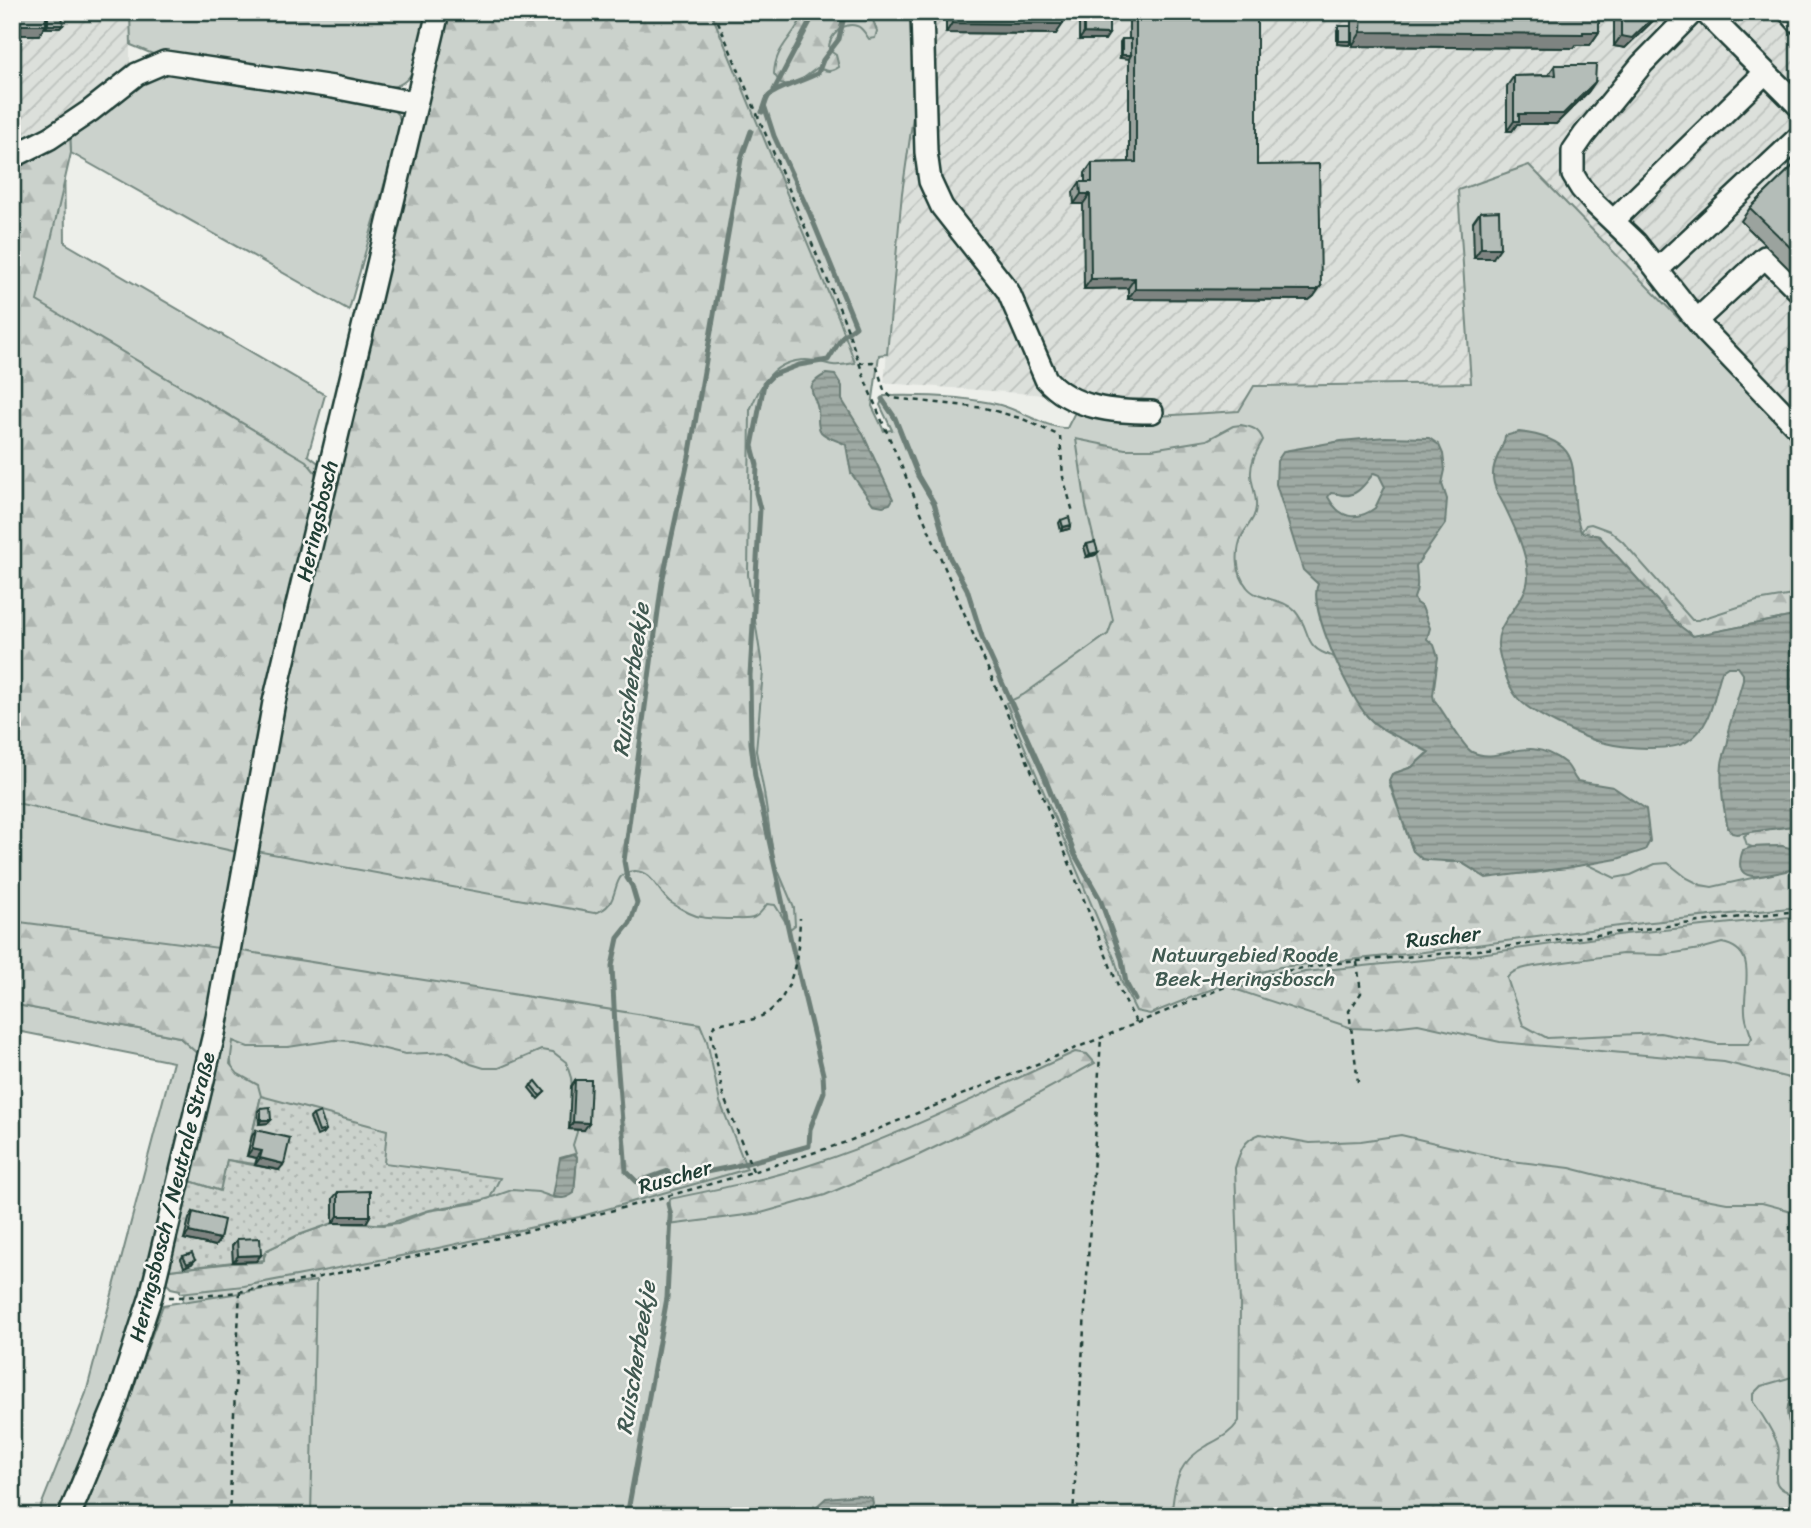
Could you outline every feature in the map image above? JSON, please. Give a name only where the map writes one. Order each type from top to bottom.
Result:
[{"type":"street","name":"Heringsbosch","points":[[214,1034],[274,702],[438,12]]},
{"type":"street","points":[[922,12],[926,152],[930,181],[942,207],[1008,291],[1046,379],[1056,391],[1071,400],[1121,412],[1152,412]]},
{"type":"street","points":[[1693,12],[1642,64],[1573,151],[1573,175],[1581,188],[1636,243],[1697,320],[1799,429]]},
{"type":"street","points":[[1704,12],[1799,106]]},
{"type":"street","points":[[1789,12],[1799,23]]},
{"type":"street","points":[[12,157],[50,138],[137,74],[165,62],[333,86],[415,103]]},
{"type":"street","points":[[1613,221],[1765,72]]},
{"type":"street","points":[[1657,270],[1799,137]]},
{"type":"street","points":[[1697,320],[1765,257],[1799,290]]},
{"type":"street","name":"Heringsbosch / Neutrale Straße","points":[[69,1516],[116,1403],[151,1296],[214,1034]]},
{"type":"path","points":[[714,12],[843,317],[859,363],[978,649],[1047,807],[1121,993],[1137,1024]]},
{"type":"path","points":[[859,363],[873,362],[876,365],[884,390],[892,398],[985,408],[1032,422],[1060,436],[1063,477],[1073,512]]},
{"type":"path","name":"Ruscher","points":[[151,1296],[180,1297],[240,1290],[332,1274],[577,1220],[753,1171],[849,1141],[1225,987],[1264,975],[1318,966],[1799,911]]},
{"type":"path","points":[[753,1171],[723,1095],[711,1032],[714,1026],[728,1020],[760,1017],[781,1000],[797,953],[800,918]]},
{"type":"path","points":[[1357,962],[1361,993],[1349,1010],[1358,1082]]},
{"type":"path","points":[[1073,1516],[1101,1037]]},
{"type":"path","points":[[229,1516],[240,1290]]},
{"type":"shaded area","points":[[12,12],[130,12],[130,73],[54,128],[12,138]]},
{"type":"shaded area","points":[[920,12],[1799,12],[1799,442],[1529,165],[1458,191],[1471,383],[1254,386],[1239,411],[1108,419],[1046,395],[884,383]]},
{"type":"shaded area","points":[[826,374],[835,375],[842,386],[842,400],[862,432],[893,499],[890,504],[873,504],[851,473],[846,445],[819,429],[818,410],[811,390],[814,383]]},
{"type":"shaded area","points":[[1519,432],[1543,437],[1559,444],[1568,454],[1581,532],[1599,536],[1680,626],[1693,636],[1799,615],[1799,825],[1737,834],[1728,828],[1721,772],[1728,731],[1743,680],[1743,674],[1738,667],[1728,667],[1722,671],[1703,727],[1688,741],[1671,747],[1613,745],[1596,740],[1544,717],[1516,696],[1504,669],[1498,641],[1500,631],[1522,596],[1528,576],[1519,539],[1493,476],[1494,465],[1505,436]]},
{"type":"shaded area","points":[[1385,437],[1429,438],[1439,445],[1443,454],[1445,470],[1442,484],[1447,499],[1445,524],[1416,566],[1417,586],[1414,598],[1422,607],[1430,628],[1427,639],[1434,645],[1438,657],[1434,700],[1464,744],[1472,752],[1483,755],[1538,750],[1565,763],[1577,781],[1613,787],[1646,809],[1650,841],[1645,850],[1617,859],[1566,868],[1486,878],[1461,862],[1422,859],[1413,851],[1389,780],[1392,774],[1412,767],[1429,752],[1389,733],[1374,723],[1360,707],[1341,673],[1324,631],[1316,596],[1318,584],[1303,570],[1276,484],[1277,461],[1284,451]],"holes":[[[1374,473],[1379,475],[1385,487],[1375,508],[1368,512],[1349,516],[1337,510],[1328,497],[1331,493],[1352,494]]]},
{"type":"shaded area","points":[[1782,846],[1790,848],[1795,862],[1790,870],[1753,876],[1741,870],[1743,850]]},
{"type":"shaded area","points":[[574,1154],[577,1157],[574,1193],[564,1198],[553,1196],[560,1158]]},
{"type":"shaded area","points":[[1799,1389],[1799,1442],[1791,1428],[1787,1408]]},
{"type":"shaded area","points":[[859,1495],[872,1498],[869,1516],[815,1516],[816,1507],[826,1498]]},
{"type":"green space","points":[[130,12],[428,12],[415,68],[401,84],[391,87],[174,54],[160,57],[131,45]]},
{"type":"green space","points":[[447,12],[711,12],[838,316],[855,363],[836,365],[806,360],[785,364],[764,382],[750,410],[748,575],[763,672],[756,751],[774,861],[794,908],[795,925],[790,929],[775,905],[767,904],[756,917],[748,919],[694,915],[670,902],[651,878],[635,871],[621,877],[609,904],[594,913],[256,851],[281,709]]},
{"type":"green space","name":"Natuurgebied Roode Beek-Heringsbosch","points":[[451,12],[928,12],[902,193],[887,354],[879,355],[872,406],[884,431],[892,430],[880,405],[884,396],[943,397],[986,402],[1067,428],[1078,410],[1108,419],[1239,411],[1254,386],[1471,383],[1458,190],[1529,165],[1799,446],[1799,1516],[97,1516],[167,1363],[218,1158],[232,1068],[231,1043],[239,1043],[242,1029],[12,985],[12,148],[64,138],[65,243],[325,395],[308,455],[341,480]]},
{"type":"green space","points":[[804,12],[870,12],[877,31],[875,38],[869,39],[857,26],[842,28],[837,31],[829,45],[829,50],[836,55],[839,67],[828,71],[817,68],[797,82],[781,84],[774,74],[775,64]]},
{"type":"green space","points":[[163,70],[390,106],[399,116],[401,125],[349,310],[71,153],[70,132],[110,102]]},
{"type":"green space","points":[[70,132],[71,153],[37,301],[306,461],[315,472],[317,481],[237,852],[12,802],[12,162]]},
{"type":"green space","points":[[1233,426],[1255,429],[1263,440],[1254,457],[1251,475],[1256,507],[1240,542],[1238,556],[1243,582],[1252,591],[1284,603],[1295,611],[1312,644],[1335,657],[1367,716],[1376,724],[1428,752],[1412,767],[1392,774],[1389,783],[1413,851],[1447,862],[1460,862],[1482,875],[1535,873],[1586,864],[1615,878],[1631,875],[1655,864],[1668,863],[1687,878],[1712,887],[1779,872],[1782,846],[1752,847],[1747,845],[1744,836],[1750,832],[1799,825],[1799,907],[1642,923],[1416,953],[1280,967],[1240,978],[1150,1014],[1136,1011],[1006,703],[1023,695],[1108,634],[1113,620],[1086,506],[1076,439],[1125,449],[1152,449],[1207,440]]},
{"type":"green space","points":[[1591,524],[1610,531],[1623,542],[1692,620],[1757,601],[1799,594],[1799,615],[1694,636],[1680,627],[1599,536],[1581,532],[1586,525]]},
{"type":"green space","points":[[1799,916],[1799,1077],[1789,1078],[1724,1062],[1500,1042],[1418,1024],[1375,1029],[1352,1028],[1234,989],[1305,972],[1472,955],[1625,934]],"holes":[[[1722,943],[1741,953],[1747,970],[1745,1015],[1752,1038],[1748,1044],[1717,1044],[1660,1033],[1547,1038],[1523,1025],[1507,978],[1527,967],[1622,954],[1662,955]]]},
{"type":"green space","points":[[12,921],[219,948],[198,1054],[179,1037],[12,1004]]},
{"type":"green space","points":[[242,951],[700,1024],[707,1041],[720,1102],[747,1169],[579,1217],[411,1254],[244,1286],[180,1293],[180,1290],[171,1288],[166,1283],[169,1270],[262,1262],[267,1250],[333,1223],[398,1223],[428,1211],[475,1203],[512,1190],[538,1192],[555,1198],[574,1193],[577,1157],[573,1145],[577,1132],[571,1078],[566,1062],[553,1052],[541,1050],[499,1068],[484,1068],[449,1052],[405,1054],[352,1041],[335,1040],[288,1047],[248,1047],[233,1041],[230,1064],[238,1074],[258,1085],[261,1096],[247,1155],[257,1158],[255,1164],[227,1160],[221,1191],[190,1181],[226,1035]]},
{"type":"green space","points":[[12,1004],[179,1037],[198,1054],[145,1296],[63,1516],[37,1516],[86,1393],[173,1062],[12,1030]]},
{"type":"green space","points":[[1075,1052],[1087,1054],[1095,1063],[983,1124],[825,1195],[761,1213],[668,1225],[670,1199],[775,1175],[844,1153],[911,1127]]},
{"type":"green space","points":[[261,1096],[387,1130],[384,1163],[500,1178],[490,1198],[430,1210],[383,1224],[366,1223],[365,1198],[333,1223],[267,1250],[264,1260],[256,1261],[255,1245],[232,1246],[233,1262],[169,1270],[190,1181],[220,1191],[227,1160],[279,1170],[285,1145],[252,1136]]},
{"type":"green space","points":[[1260,1134],[1310,1143],[1361,1141],[1401,1135],[1512,1161],[1570,1168],[1652,1189],[1727,1203],[1762,1203],[1799,1213],[1799,1375],[1761,1386],[1753,1394],[1753,1402],[1778,1446],[1776,1482],[1787,1491],[1799,1494],[1799,1516],[1171,1516],[1176,1483],[1183,1467],[1197,1452],[1225,1435],[1239,1421],[1240,1304],[1235,1168],[1246,1143]]},
{"type":"green space","points":[[316,1281],[311,1516],[81,1516],[118,1428],[163,1305]]},
{"type":"building","points":[[12,12],[46,12],[46,25],[12,25]]},
{"type":"building","points":[[48,12],[62,12],[63,25],[48,25]]},
{"type":"building","points":[[953,12],[1063,12],[1063,24],[952,23]]},
{"type":"building","points":[[1084,12],[1109,12],[1109,34],[1084,33]]},
{"type":"building","points":[[1136,12],[1257,12],[1257,165],[1319,164],[1321,286],[1316,290],[1135,289],[1135,278],[1091,279],[1090,194],[1081,194],[1080,182],[1092,182],[1092,163],[1136,162]]},
{"type":"building","points":[[1362,12],[1599,12],[1599,32],[1361,32]]},
{"type":"building","points":[[1621,12],[1659,12],[1632,38],[1621,36]]},
{"type":"building","points":[[1339,26],[1351,26],[1351,41],[1339,41]]},
{"type":"building","points":[[1122,39],[1131,39],[1131,55],[1122,55]]},
{"type":"building","points":[[1555,65],[1596,65],[1595,82],[1563,114],[1519,114],[1519,121],[1514,121],[1514,76],[1556,75]]},
{"type":"building","points":[[1799,160],[1799,256],[1750,208]]},
{"type":"building","points":[[1499,211],[1500,248],[1481,248],[1480,212]]},
{"type":"building","points":[[1069,517],[1071,525],[1063,527],[1061,520]]},
{"type":"building","points":[[1095,542],[1098,552],[1090,554],[1087,544]]},
{"type":"building","points":[[575,1080],[591,1080],[589,1123],[573,1122]]},
{"type":"building","points":[[536,1081],[545,1092],[540,1096],[531,1085]]},
{"type":"building","points":[[270,1107],[271,1120],[261,1120],[261,1108]]},
{"type":"building","points":[[320,1112],[326,1130],[319,1132],[313,1115]]},
{"type":"building","points":[[256,1130],[290,1138],[284,1164],[260,1158],[262,1151],[252,1149]]},
{"type":"building","points":[[370,1191],[370,1216],[338,1216],[338,1192]]},
{"type":"building","points":[[193,1212],[224,1220],[220,1239],[189,1232]]},
{"type":"building","points":[[260,1238],[261,1255],[238,1256],[237,1239]]},
{"type":"building","points":[[192,1253],[195,1260],[187,1264],[183,1256]]},
{"type":"waterway","name":"Ruischerbeekje","points":[[774,90],[815,12]]},
{"type":"waterway","name":"Ruischerbeekje","points":[[762,112],[771,94],[818,73],[823,60],[839,39],[845,12]]},
{"type":"waterway","points":[[671,1179],[736,1166],[809,1146],[810,1129],[824,1092],[823,1074],[755,776],[751,743],[750,675],[760,509],[756,493],[757,465],[752,446],[764,384],[773,375],[799,365],[828,360],[843,336],[856,326],[810,214],[774,136],[765,108]]},
{"type":"waterway","name":"Ruischerbeekje","points":[[668,1185],[671,1183],[668,1171],[637,1182],[626,1171],[612,966],[618,938],[630,923],[637,903],[627,878],[624,861],[662,582],[690,452],[741,159],[751,131]]},
{"type":"waterway","points":[[882,399],[895,418],[918,476],[934,503],[950,558],[967,589],[983,640],[1045,778],[1075,855],[1100,899],[1122,960],[1126,983],[1135,1000]]},
{"type":"waterway","name":"Ruischerbeekje","points":[[627,1516],[667,1298],[671,1216],[668,1204]]}]
